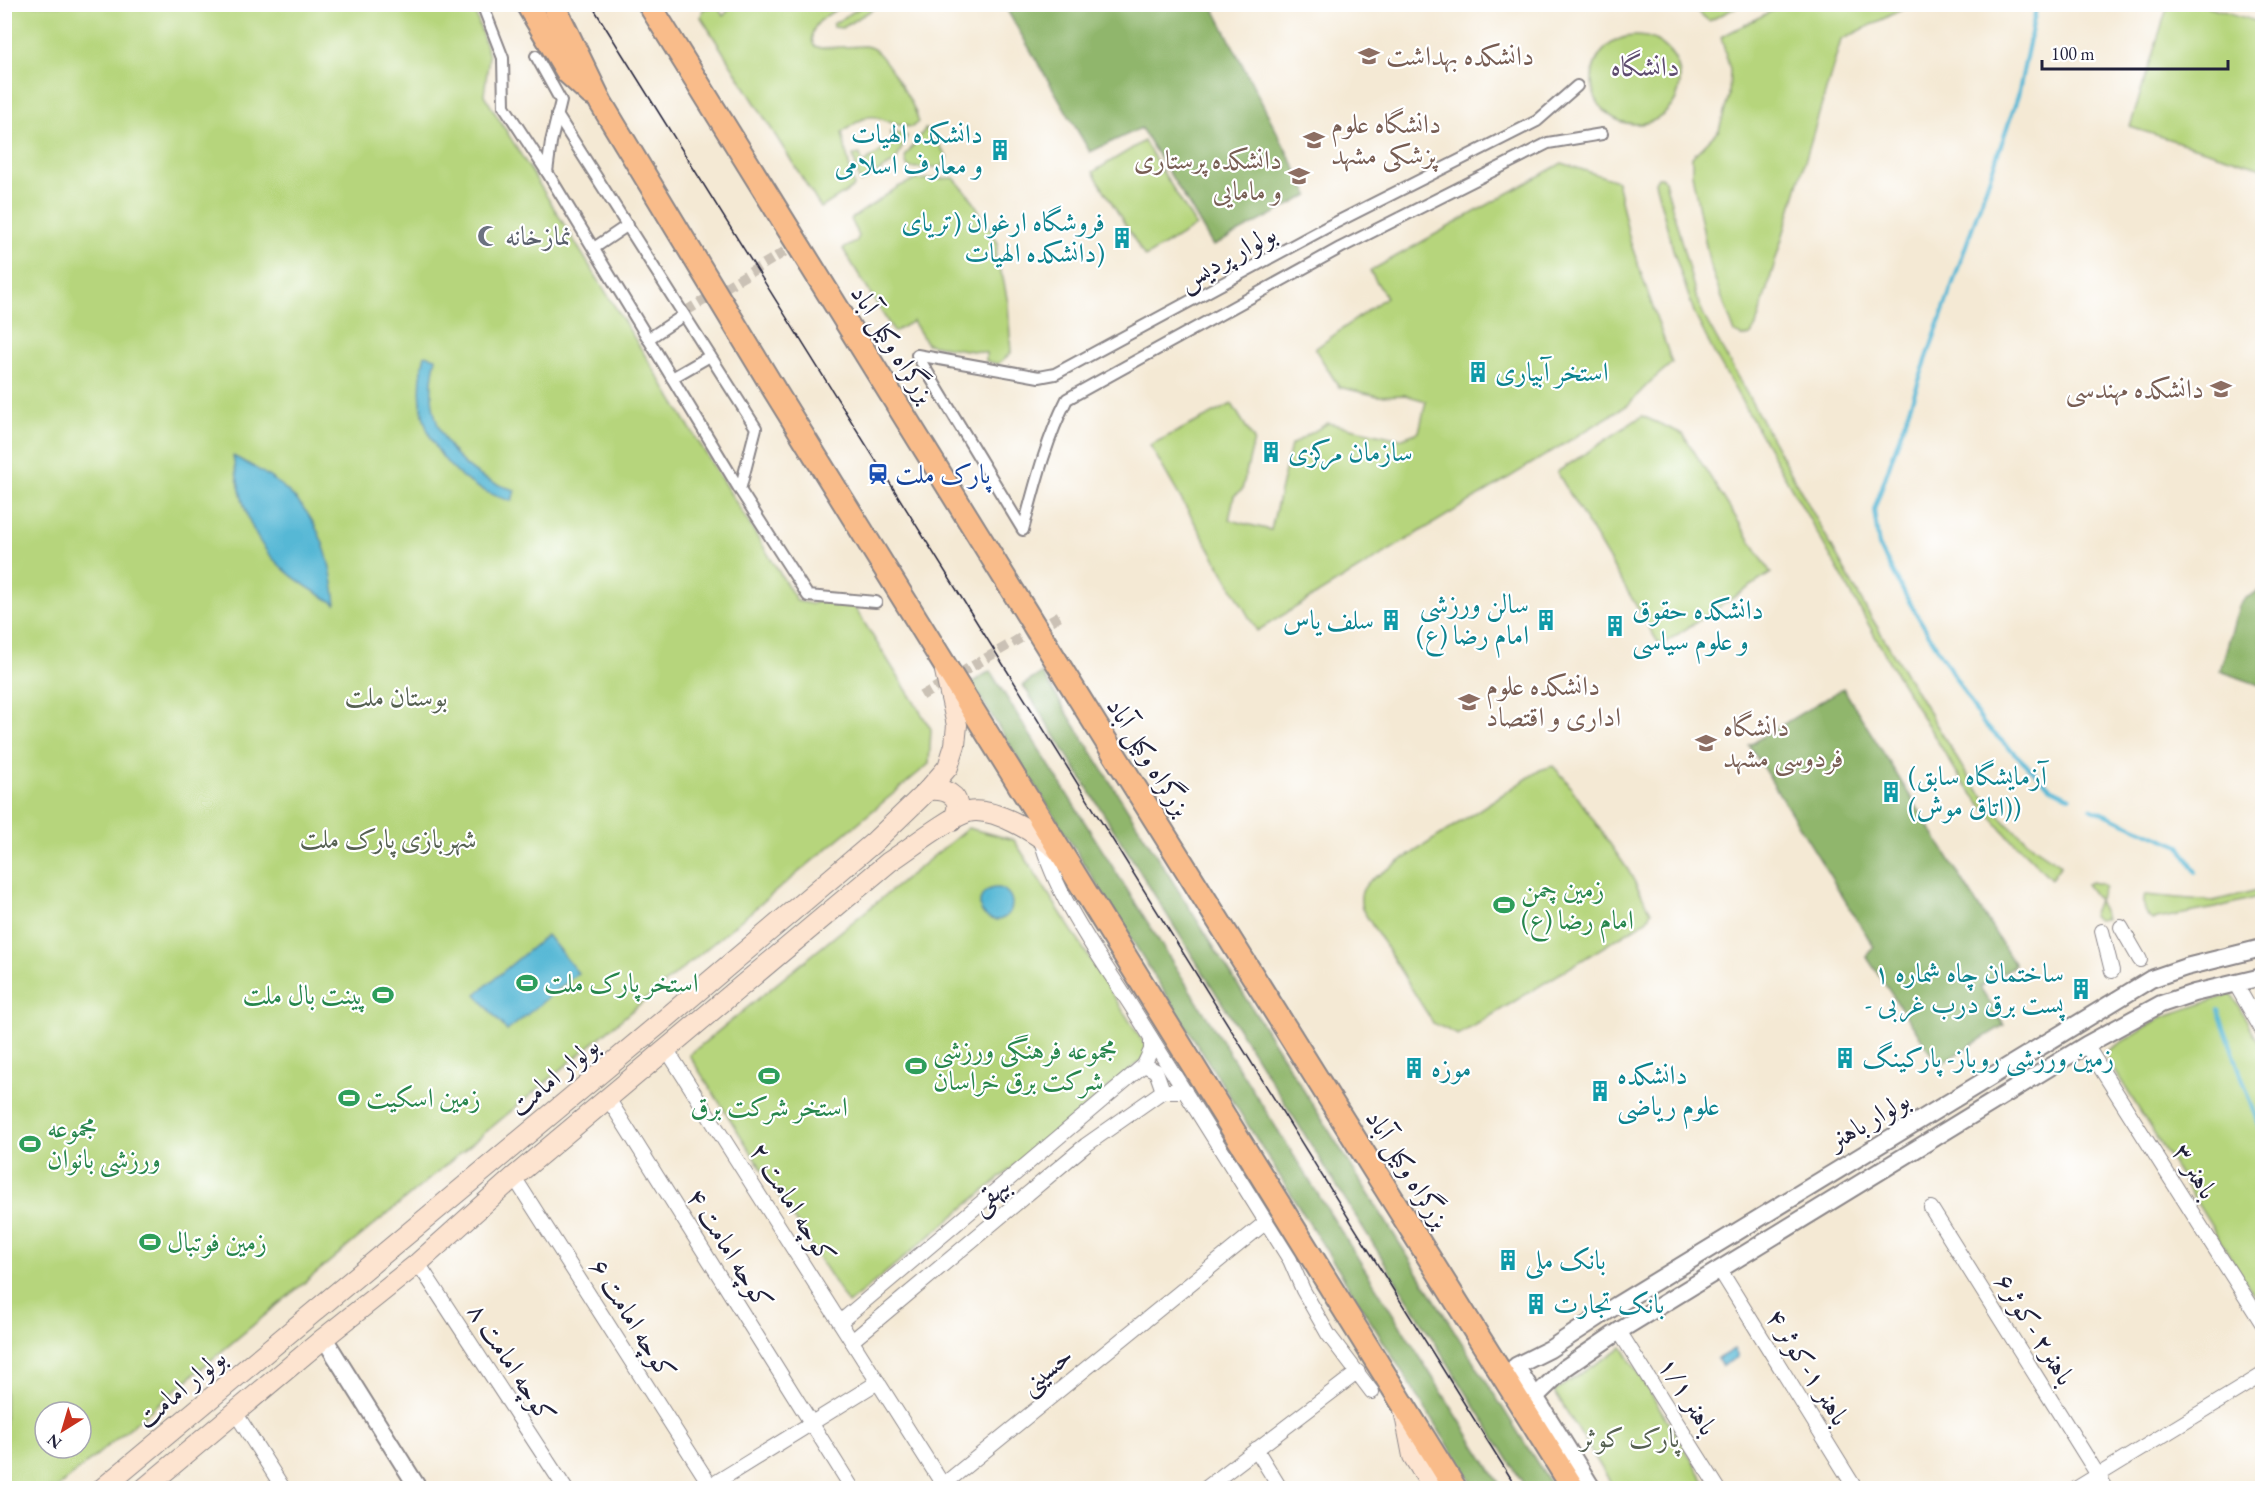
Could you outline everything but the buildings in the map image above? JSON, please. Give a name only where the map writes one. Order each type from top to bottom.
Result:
[{"type":"highway","points":[[527,4],[568,73],[601,103]]},
{"type":"highway","points":[[553,4],[601,103],[775,391],[1455,1488]]},
{"type":"highway","name":"بزرگراه وکیل آباد","points":[[635,4],[680,54]]},
{"type":"highway","name":"بزرگراه وکیل آباد","points":[[649,4],[1571,1485]]},
{"type":"highway","points":[[653,4],[680,54]]},
{"type":"highway","points":[[1571,1485],[1573,1457]]},
{"type":"main road","name":"بولوار امامت","points":[[103,1488],[658,1025],[873,843],[928,790],[948,767],[956,745],[957,725],[943,662]]},
{"type":"main road","points":[[928,790],[945,791],[958,802],[958,811],[952,820]]},
{"type":"main road","name":"بولوار امامت","points":[[145,1488],[324,1338],[418,1263],[514,1178],[889,862],[952,820],[969,812],[989,813],[1017,824],[1040,836],[1062,854]]},
{"type":"main road","points":[[1402,1405],[1413,1456],[1433,1488]]},
{"type":"street","points":[[482,4],[503,58],[504,106],[594,248],[740,490],[807,596],[876,602]]},
{"type":"street","points":[[536,56],[561,100],[550,142],[547,172]]},
{"type":"street","name":"بولوار پردیس","points":[[1577,86],[1537,121],[1329,226],[1055,374],[1039,377],[918,355],[1023,530],[1041,462],[1058,415],[1067,399],[1340,248],[1548,143],[1602,134]]},
{"type":"street","points":[[557,115],[756,428],[740,490]]},
{"type":"street","points":[[594,248],[628,225]]},
{"type":"street","points":[[648,339],[684,315]]},
{"type":"street","points":[[672,378],[710,356]]},
{"type":"street","points":[[1040,836],[1044,853],[1057,882],[1090,940],[1290,1260],[1303,1290],[1328,1334],[1372,1392]]},
{"type":"street","points":[[2121,927],[2139,960]]},
{"type":"street","points":[[2102,932],[2112,971]]},
{"type":"street","name":"بولوار باهنر","points":[[2262,948],[2186,967],[2151,979],[1617,1305],[1550,1349],[1516,1366],[1535,1398],[1565,1368],[1619,1331],[2086,1045],[2161,1004],[2262,976]]},
{"type":"street","points":[[2235,983],[2262,1030]]},
{"type":"street","points":[[1151,1038],[1151,1050],[1144,1065],[1156,1071],[1163,1091],[1185,1090]]},
{"type":"street","name":"باهنر ۳","points":[[2086,1045],[2262,1323]]},
{"type":"street","name":"کوچه امامت ۲","points":[[668,1050],[944,1487]]},
{"type":"street","name":"بیهقی","points":[[840,1322],[1144,1065]]},
{"type":"street","name":"بیهقی","points":[[852,1341],[1086,1145],[1163,1091]]},
{"type":"street","name":"کوچه امامت ۴","points":[[609,1100],[852,1488]]},
{"type":"street","name":"کوچه امامت ۶","points":[[514,1178],[710,1488]]},
{"type":"street","name":"باهنر۲ -کوثر۶","points":[[1931,1208],[2106,1488]]},
{"type":"street","points":[[972,1210],[986,1228]]},
{"type":"street","points":[[1767,1213],[1779,1233]]},
{"type":"street","name":"حسینی","points":[[944,1487],[1266,1222]]},
{"type":"street","name":"کوچه امامت ۸","points":[[418,1263],[565,1488]]},
{"type":"street","name":"باهنر ۱-کوثر ۴","points":[[1720,1270],[1855,1488]]},
{"type":"street","name":"باهنر ۱/۱","points":[[1619,1331],[1718,1487]]},
{"type":"street","points":[[324,1338],[418,1488]]},
{"type":"street","points":[[1550,1349],[1555,1363],[1565,1368]]},
{"type":"street","points":[[1206,1488],[1358,1372]]},
{"type":"street","points":[[2077,1488],[2262,1375]]},
{"type":"street","points":[[710,1488],[878,1382]]},
{"type":"street","points":[[1535,1398],[1592,1488]]},
{"type":"street","points":[[235,1412],[283,1488]]},
{"type":"street","points":[[1256,1449],[1280,1488]]},
{"type":"green space","name":"بوستان ملت","points":[[5,5],[473,5],[489,56],[484,95],[797,601],[812,604],[828,595],[850,600],[931,729],[929,764],[93,1458],[93,1400],[33,1400],[33,1460],[91,1460],[57,1488],[5,1488]]},
{"type":"green space","points":[[717,5],[723,16],[730,5],[844,5],[826,16],[816,26],[812,39],[814,46],[820,48],[865,46],[875,50],[901,85],[918,122],[912,127],[871,117],[842,133],[854,187],[821,208],[701,17],[703,9]]},
{"type":"green space","points":[[864,5],[880,5],[842,28],[834,27],[833,24]]},
{"type":"green space","points":[[1004,5],[1212,5],[1309,195],[1213,246],[1141,128],[1090,152]]},
{"type":"green space","points":[[1689,5],[1741,5],[1709,21]]},
{"type":"green space","points":[[1783,5],[1911,5],[1841,40],[1756,326],[1750,336],[1743,337],[1735,333],[1710,266],[1692,174],[1692,157],[1719,130],[1729,96],[1730,70],[1721,37]]},
{"type":"green space","points":[[2168,5],[2204,5],[2262,23],[2262,168],[2130,127]]},
{"type":"green space","points":[[1636,36],[1661,43],[1673,55],[1680,80],[1673,105],[1661,117],[1636,124],[1611,117],[1599,105],[1592,80],[1599,55],[1611,43]]},
{"type":"green space","points":[[925,129],[930,130],[947,157],[942,167],[911,168],[907,166],[905,157]]},
{"type":"green space","points":[[890,132],[907,136],[896,161],[860,183],[853,155],[860,154],[862,164],[893,143]]},
{"type":"green space","points":[[1144,141],[1196,226],[1145,257],[1093,172]]},
{"type":"green space","points":[[1562,163],[1617,181],[1630,241],[1672,363],[1628,405],[1257,631],[1150,445],[1232,404],[1254,440],[1242,490],[1234,496],[1229,520],[1271,530],[1291,445],[1328,423],[1400,439],[1419,432],[1426,401],[1405,395],[1378,396],[1339,387],[1315,349],[1386,297],[1370,271]]},
{"type":"green space","points":[[1658,177],[1665,181],[1696,296],[1705,318],[1868,612],[1973,784],[2008,825],[2061,865],[2051,879],[2003,831],[1962,781],[1896,674],[1714,353],[1695,315],[1674,253],[1655,182]]},
{"type":"green space","points":[[954,178],[972,199],[998,243],[995,258],[1003,278],[1008,303],[1011,353],[998,364],[986,361],[986,353],[927,344],[913,321],[894,332],[843,249],[856,242],[859,236],[851,219],[898,187],[914,180]]},
{"type":"green space","points":[[1642,416],[1683,434],[1771,573],[1660,646],[1557,472]]},
{"type":"green space","points":[[2262,589],[2262,686],[2220,671],[2239,606],[2246,598]]},
{"type":"green space","points":[[990,671],[1502,1488],[1475,1488],[971,683]]},
{"type":"green space","points":[[1042,673],[1553,1488],[1526,1488],[1023,685]]},
{"type":"green space","points":[[1843,688],[2015,965],[1980,987],[2004,1025],[1939,1065],[1866,956],[1874,947],[1749,745]]},
{"type":"green space","name":"زمین چمن امام رضا (ع)","points":[[1553,766],[1565,779],[1628,870],[1651,912],[1646,921],[1458,1035],[1433,1023],[1362,909],[1362,893],[1371,880],[1540,770]]},
{"type":"green space","name":"مجموعه فرهنگی ورزشی شرکت برق خراسان","points":[[968,828],[1014,840],[1150,1053],[848,1304],[689,1055]]},
{"type":"green space","points":[[2091,882],[2105,887],[2098,900],[2086,884]]},
{"type":"green space","points":[[2262,889],[2262,896],[2152,920],[2144,906],[2145,895],[2213,901]]},
{"type":"green space","points":[[2098,900],[2106,919],[2098,920],[2092,916]]},
{"type":"green space","points":[[2232,994],[2262,1048],[2262,1308],[2104,1053],[2162,1017]]},
{"type":"green space","name":"پارک کوثر","points":[[1622,1347],[1709,1488],[1614,1488],[1554,1391]]},
{"type":"water","points":[[425,355],[436,358],[432,381],[433,403],[437,423],[446,441],[458,458],[474,471],[493,482],[515,490],[512,501],[488,492],[467,480],[449,465],[436,447],[426,427],[421,404],[421,380]]},
{"type":"water","points":[[233,456],[278,483],[308,514],[326,553],[336,604],[291,575],[262,545],[252,528],[245,508]]},
{"type":"water","points":[[996,888],[1007,893],[1012,904],[1007,915],[996,920],[985,915],[980,904],[985,893]]},
{"type":"water","name":"استخر پارک ملت","points":[[547,935],[578,973],[507,1031],[476,994]]},
{"type":"water","points":[[1734,1349],[1738,1357],[1722,1366],[1717,1359]]},
{"type":"waterway","points":[[2037,4],[2018,96],[1874,510],[1879,546],[1908,600],[1983,723],[2051,788],[2070,797]]},
{"type":"waterway","points":[[2090,808],[2180,846],[2196,872]]},
{"type":"waterway","points":[[2218,1010],[2262,1133]]},
{"type":"tunnel","points":[[686,311],[799,243]]},
{"type":"tunnel","points":[[921,696],[1062,614]]},
{"type":"tram line","points":[[591,4],[1517,1488]]},
{"type":"place","name":"دانشکده بهداشت","points":[[1369,56]]},
{"type":"place","name":"دانشگاه علوم پزشکی مشهد","points":[[1314,140]]},
{"type":"place","name":"دانشکده الهیات و معارف اسلامی","points":[[1000,150]]},
{"type":"place","name":"دانشکده پرستاری و مامایی","points":[[1299,176]]},
{"type":"place","name":"نمازخانه","points":[[488,236]]},
{"type":"place","name":"فروشگاه ارغوان (تریای دانشکده الهیات)","points":[[1122,238]]},
{"type":"place","name":"استخر آبیاری","points":[[1478,372]]},
{"type":"place","name":"دانشکده مهندسی","points":[[2221,389]]},
{"type":"place","name":"سازمان مرکزی","points":[[1271,452]]},
{"type":"place","name":"پارک ملت","points":[[878,474]]},
{"type":"place","name":"سلف یاس","points":[[1391,620]]},
{"type":"place","name":"سالن ورزشی امام رضا (ع)","points":[[1546,620]]},
{"type":"place","name":"دانشکده حقوق و علوم سیاسی","points":[[1615,626]]},
{"type":"place","name":"دانشکده علوم اداری و اقتصاد","points":[[1469,702]]},
{"type":"place","name":"دانشگاه فردوسی مشهد","points":[[1706,743]]},
{"type":"place","name":"(آزمایشگاه سابق (اتاق موش))","points":[[1891,792]]},
{"type":"place","name":"زمین چمن امام رضا (ع)","points":[[1504,905]]},
{"type":"place","name":"استخر پارک ملت","points":[[527,983]]},
{"type":"place","name":"ساختمان چاه شماره ۱ - پست برق درب غربی","points":[[2081,989]]},
{"type":"place","name":"پینت بال ملت","points":[[383,995]]},
{"type":"place","name":"زمین ورزشی روباز- پارکینگ","points":[[1845,1058]]},
{"type":"place","name":"مجموعه فرهنگی ورزشی شرکت برق خراسان","points":[[916,1066]]},
{"type":"place","name":"موزه","points":[[1414,1068]]},
{"type":"place","name":"استخر شرکت برق","points":[[769,1076]]},
{"type":"place","name":"دانشکده علوم ریاضی","points":[[1600,1091]]},
{"type":"place","name":"زمین اسکیت","points":[[349,1098]]},
{"type":"place","name":"مجموعه ورزشی بانوان","points":[[30,1144]]},
{"type":"place","name":"زمین فوتبال","points":[[150,1242]]},
{"type":"place","name":"بانک ملی","points":[[1508,1260]]},
{"type":"place","name":"بانک تجارت","points":[[1536,1304]]},
{"type":"district","name":"دانشگاه","points":[[1645,66]]},
{"type":"park label","name":"شهربازی پارک ملت","points":[[388,839]]}]
